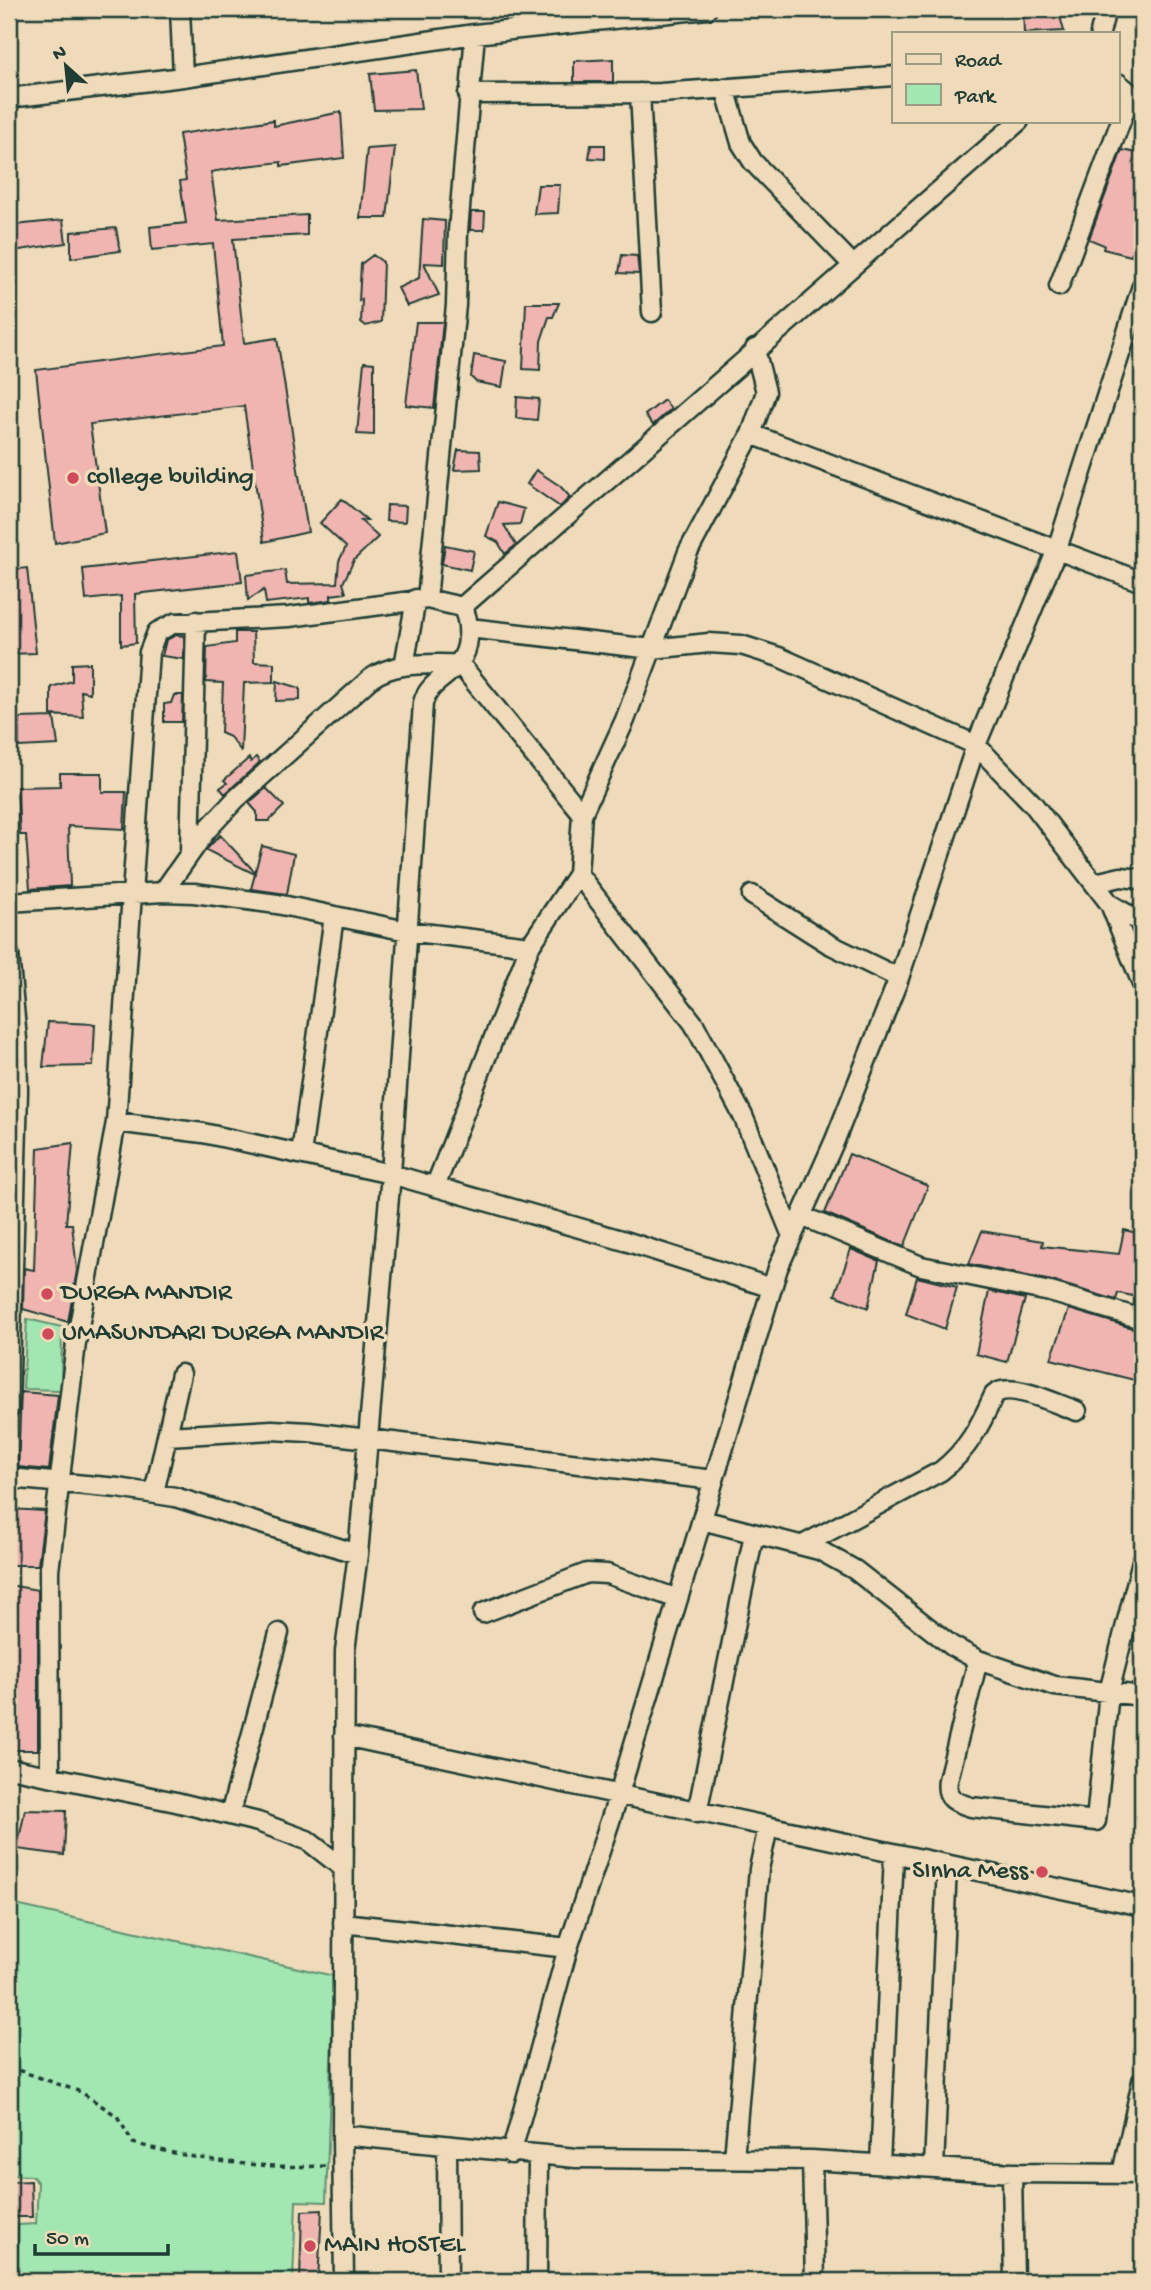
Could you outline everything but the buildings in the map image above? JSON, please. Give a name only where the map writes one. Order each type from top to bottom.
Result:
[{"type":"street","points":[[180,9],[183,77]]},
{"type":"street","points":[[9,98],[183,77],[475,34],[707,9]]},
{"type":"street","points":[[1100,32],[1107,9]]},
{"type":"street","points":[[404,666],[422,599],[456,305],[468,94],[475,34]]},
{"type":"street","points":[[468,94],[640,93],[892,76]]},
{"type":"street","points":[[725,88],[741,143],[753,162],[852,264]]},
{"type":"street","points":[[640,93],[652,312]]},
{"type":"street","points":[[1120,121],[1130,94]]},
{"type":"street","points":[[461,607],[1018,122]]},
{"type":"street","points":[[1059,286],[1120,122]]},
{"type":"street","points":[[511,2154],[568,1948],[618,1797],[772,1288],[898,978],[976,745],[1056,552],[1142,286]]},
{"type":"street","points":[[435,1187],[530,946],[578,874],[582,814],[625,720],[688,552],[751,434],[766,392],[755,349]]},
{"type":"street","points":[[751,434],[1056,552],[1142,582]]},
{"type":"street","points":[[50,1776],[47,1597],[76,1343],[116,1122],[149,652],[161,628],[196,621],[289,617],[422,599],[461,607]]},
{"type":"street","points":[[344,2281],[341,2165],[345,1651],[358,1554],[390,1174],[423,703],[425,694],[460,664],[468,643],[469,628],[461,607]]},
{"type":"street","points":[[190,852],[196,621]]},
{"type":"street","points":[[469,628],[652,649],[709,643],[741,645],[779,657],[976,745],[1033,804],[1110,904],[1142,984]]},
{"type":"street","points":[[460,664],[582,814]]},
{"type":"street","points":[[163,892],[190,852],[236,799],[370,679],[380,672],[404,666],[460,664]]},
{"type":"street","points":[[578,874],[694,1024],[743,1116],[792,1236]]},
{"type":"street","points":[[1095,883],[1121,877],[1142,879]]},
{"type":"street","points":[[9,902],[163,892],[239,898],[407,932],[530,946]]},
{"type":"street","points":[[752,895],[829,944],[898,978]]},
{"type":"street","points":[[1110,904],[1142,923]]},
{"type":"street","points":[[302,1154],[334,916]]},
{"type":"street","points":[[9,954],[17,1039],[18,1091],[9,1409]]},
{"type":"street","points":[[116,1122],[203,1133],[390,1174],[625,1241],[772,1288]]},
{"type":"street","points":[[802,1216],[920,1266],[1050,1292],[1142,1319]]},
{"type":"street","points":[[154,1493],[181,1374]]},
{"type":"street","points":[[803,1545],[941,1471],[961,1456],[972,1441],[994,1395],[1000,1390],[1013,1390],[1077,1411]]},
{"type":"street","points":[[167,1436],[281,1430],[366,1437],[714,1480]]},
{"type":"street","points":[[9,1478],[154,1493],[358,1554]]},
{"type":"street","points":[[702,1520],[819,1550],[855,1570],[952,1646],[978,1660],[1055,1686],[1142,1696]]},
{"type":"street","points":[[697,1813],[754,1534]]},
{"type":"street","points":[[978,1660],[947,1788],[953,1801],[971,1807],[1096,1821],[1109,1692],[1142,1561]]},
{"type":"street","points":[[483,1613],[587,1573],[607,1574],[678,1599]]},
{"type":"street","points":[[230,1815],[279,1633]]},
{"type":"street","points":[[344,1736],[618,1797],[1142,1906]]},
{"type":"street","points":[[9,1768],[230,1815],[285,1830],[306,1840],[343,1868]]},
{"type":"street","points":[[734,2159],[759,1869],[768,1828]]},
{"type":"street","points":[[880,2164],[894,1854]]},
{"type":"street","points":[[934,2168],[947,1865]]},
{"type":"street","points":[[343,1923],[568,1948]]},
{"type":"street","points":[[1122,2174],[1142,2081]]},
{"type":"street","points":[[342,2135],[511,2154],[812,2160],[1012,2173],[1142,2174]]},
{"type":"street","points":[[447,2147],[447,2281]]},
{"type":"street","points":[[537,2281],[538,2155]]},
{"type":"street","points":[[812,2160],[814,2281]]},
{"type":"street","points":[[1012,2173],[1014,2281]]},
{"type":"path","points":[[9,2067],[81,2092],[117,2116],[133,2143],[167,2152],[240,2162],[301,2167],[341,2165]]},
{"type":"green space","points":[[27,1319],[62,1327],[61,1390],[23,1389]]},
{"type":"green space","points":[[16,1905],[334,1976],[326,2202],[296,2201],[293,2281],[17,2281],[18,2225],[36,2224],[38,2183],[32,2176],[9,2175],[9,1962]]},
{"type":"place","name":"college building","points":[[73,478]]},
{"type":"place","name":"DURGA MANDIR","points":[[47,1294]]},
{"type":"place","name":"UMASUNDARI DURGA MANDIR","points":[[48,1334]]},
{"type":"place","name":"SInha Mess","points":[[1042,1872]]},
{"type":"place","name":"MAIN HOSTEL","points":[[310,2246]]}]
